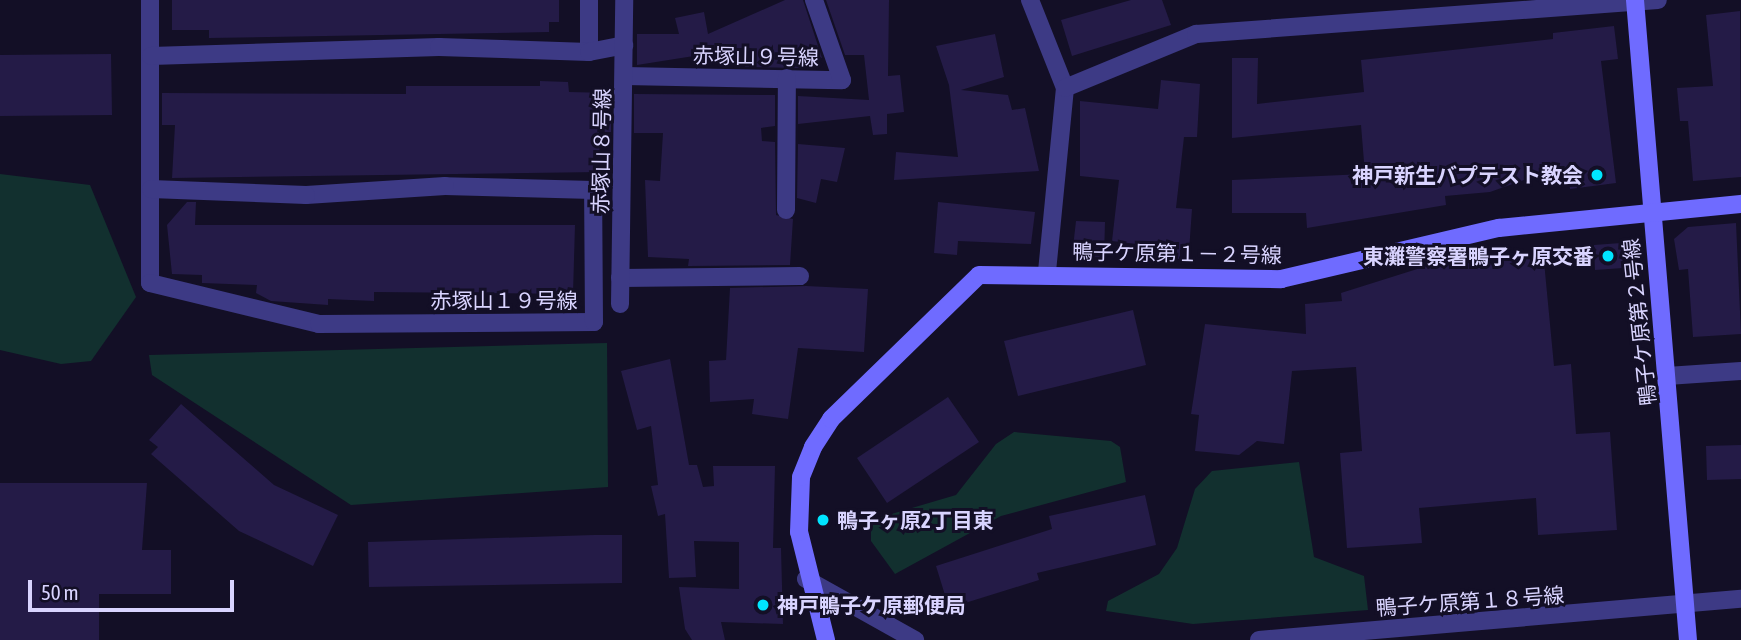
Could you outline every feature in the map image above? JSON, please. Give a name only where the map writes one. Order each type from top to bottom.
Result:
[{"type":"street","name":"赤塚山１９号線","points":[[150,0],[150,284],[319,324],[594,322],[593,190],[445,186],[306,195],[151,189]]},
{"type":"street","points":[[589,0],[589,52]]},
{"type":"street","name":"赤塚山８号線","points":[[620,304],[624,0]]},
{"type":"street","name":"赤塚山９号線","points":[[625,76],[842,80],[814,0]]},
{"type":"street","points":[[1030,0],[1065,88],[1047,273]]},
{"type":"street","points":[[1065,88],[1196,34],[1658,0]]},
{"type":"street","name":"鴨子ケ原第２号線","points":[[1635,1],[1688,640]]},
{"type":"street","points":[[151,56],[439,47],[589,52],[624,45]]},
{"type":"street","points":[[786,209],[787,78]]},
{"type":"street","name":"鴨子ケ原第１－２号線","points":[[826,640],[806,579],[801,477],[831,419],[979,275],[1047,273],[1280,279],[1499,229],[1651,211],[1741,204]]},
{"type":"street","points":[[620,278],[800,276]]},
{"type":"street","points":[[1667,376],[1741,371]]},
{"type":"street","points":[[806,579],[915,640]]},
{"type":"street","name":"鴨子ケ原第１８号線","points":[[1259,640],[1685,607],[1741,599]]},
{"type":"green space","points":[[0,174],[90,185],[136,297],[91,361],[61,364],[0,350]]},
{"type":"green space","points":[[607,343],[608,487],[351,505],[152,375],[149,355]]},
{"type":"green space","points":[[1014,432],[1111,441],[1120,447],[1126,482],[1001,516],[895,574],[871,541],[871,520],[956,495],[996,444]]},
{"type":"green space","points":[[1299,462],[1314,557],[1364,576],[1368,610],[1193,624],[1106,611],[1108,601],[1159,574],[1177,548],[1195,489],[1212,471]]},
{"type":"building","points":[[172,0],[559,0],[559,22],[549,22],[549,32],[209,38],[209,30],[172,30]]},
{"type":"building","points":[[785,0],[803,0],[822,58],[800,68],[745,67],[738,49],[637,65],[637,34],[679,34],[675,18],[704,12],[708,34]]},
{"type":"building","points":[[826,0],[889,0],[888,76],[900,75],[904,112],[887,114],[887,134],[873,135],[870,116],[798,124],[798,96],[869,100],[864,55],[845,55]]},
{"type":"building","points":[[1131,0],[1162,0],[1171,25],[1072,56],[1061,20]]},
{"type":"building","points":[[1740,11],[1741,177],[1693,181],[1688,121],[1680,121],[1677,88],[1713,86],[1706,15]]},
{"type":"building","points":[[1614,26],[1618,59],[1601,61],[1616,183],[1570,189],[1568,174],[1527,179],[1490,192],[1445,196],[1446,205],[1307,228],[1306,213],[1232,213],[1232,180],[1365,174],[1361,125],[1232,138],[1232,58],[1258,58],[1257,104],[1364,92],[1361,60],[1553,39],[1553,33]]},
{"type":"building","points":[[995,34],[1004,77],[961,90],[1008,95],[1012,110],[1025,108],[1039,171],[894,180],[896,152],[958,157],[949,85],[936,46]]},
{"type":"building","points":[[111,54],[112,115],[0,116],[0,55]]},
{"type":"building","points":[[1161,80],[1200,84],[1197,137],[1184,137],[1176,208],[1192,209],[1189,251],[1180,250],[1180,259],[1153,257],[1153,246],[1112,241],[1119,180],[1080,176],[1080,101],[1158,109]]},
{"type":"building","points":[[540,81],[568,82],[569,92],[611,93],[611,132],[599,132],[600,172],[172,178],[175,125],[162,125],[162,93],[406,94],[406,86],[540,86]]},
{"type":"building","points":[[634,94],[775,95],[775,126],[761,128],[762,141],[775,142],[776,215],[793,219],[790,265],[688,266],[689,259],[648,257],[645,180],[660,181],[663,133],[634,133]]},
{"type":"building","points":[[798,144],[845,148],[837,182],[821,179],[816,203],[797,198]]},
{"type":"building","points":[[187,202],[196,202],[195,225],[575,225],[573,294],[374,292],[374,301],[328,299],[328,305],[271,301],[256,293],[257,285],[202,283],[202,275],[172,274],[167,225]]},
{"type":"building","points":[[938,202],[1035,212],[1031,244],[958,241],[957,255],[934,253]]},
{"type":"building","points":[[1076,221],[1105,222],[1104,258],[1072,256]]},
{"type":"building","points":[[1736,223],[1741,334],[1693,337],[1688,269],[1679,270],[1674,239],[1688,227]]},
{"type":"building","name":"東灘警察署鴨子ヶ原交番","points":[[1621,243],[1623,268],[1595,270],[1594,245]]},
{"type":"building","points":[[1543,251],[1554,366],[1571,364],[1576,434],[1610,432],[1617,530],[1538,535],[1536,498],[1419,508],[1422,543],[1347,548],[1340,453],[1362,451],[1356,367],[1292,371],[1284,444],[1257,441],[1239,455],[1195,451],[1199,415],[1191,414],[1205,324],[1306,334],[1305,304],[1342,301],[1341,293],[1449,259]]},
{"type":"building","points":[[806,286],[868,289],[864,352],[798,348],[788,419],[752,414],[754,399],[710,402],[709,361],[726,360],[730,288]]},
{"type":"building","points":[[1133,310],[1146,365],[1018,396],[1004,341]]},
{"type":"building","points":[[670,359],[689,465],[697,465],[703,487],[714,486],[713,466],[775,466],[773,548],[781,548],[783,624],[721,622],[725,640],[692,640],[685,629],[679,587],[739,589],[739,542],[694,541],[696,577],[669,578],[665,514],[658,516],[651,486],[658,485],[651,426],[637,430],[621,371]]},
{"type":"building","points":[[948,397],[979,442],[887,503],[857,458]]},
{"type":"building","points":[[181,404],[274,485],[338,515],[313,566],[239,531],[151,454],[158,447],[149,440]]},
{"type":"building","points":[[1741,445],[1741,479],[1707,480],[1706,446]]},
{"type":"building","points":[[0,483],[147,483],[142,550],[171,550],[171,594],[99,594],[99,640],[0,640]]},
{"type":"building","points":[[1145,495],[1156,545],[1037,573],[1039,580],[949,608],[936,566],[1052,529],[1049,516]]},
{"type":"building","points":[[622,535],[622,583],[369,587],[368,542]]},
{"type":"place","name":"神戸新生バプテスト教会","points":[[1597,175]]},
{"type":"place","name":"東灘警察署鴨子ヶ原交番","points":[[1608,256]]},
{"type":"place","name":"鴨子ヶ原2丁目東","points":[[823,520]]},
{"type":"place","name":"神戸鴨子ケ原郵便局","points":[[763,605]]}]
